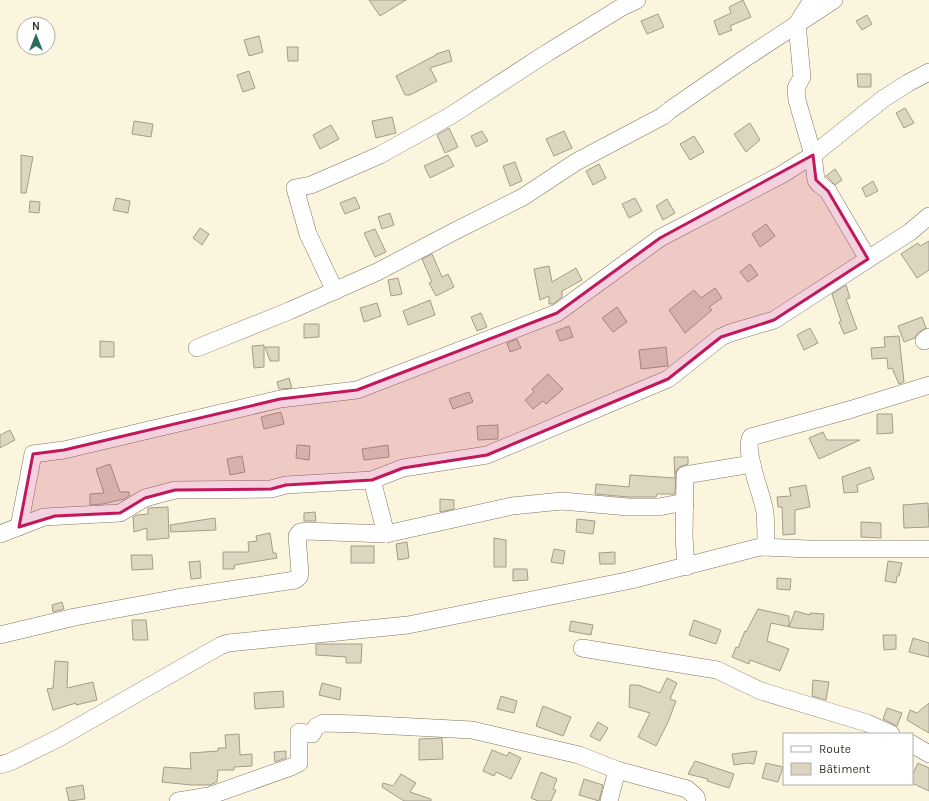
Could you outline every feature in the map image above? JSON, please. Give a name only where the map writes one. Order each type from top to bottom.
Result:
[{"type":"street","points":[[335,291],[308,234],[295,188],[311,185],[380,155],[450,116],[547,53],[622,7],[637,0]]},
{"type":"street","points":[[812,0],[797,24],[802,77],[796,88],[797,100],[813,155],[816,180],[828,191],[868,259]]},
{"type":"street","points":[[197,348],[377,272],[523,197],[576,162],[663,116],[744,59],[834,0]]},
{"type":"street","points":[[19,527],[32,454],[64,450],[280,399],[357,390],[550,316],[565,308],[660,238],[780,175],[813,155],[883,99],[929,72]]},
{"type":"street","points":[[0,534],[44,517],[120,513],[145,498],[175,490],[271,489],[286,485],[372,480],[403,468],[487,455],[668,379],[725,334],[774,320],[910,232],[929,216]]},
{"type":"street","points":[[766,547],[765,513],[752,464],[749,441],[751,437],[849,410],[929,385]]},
{"type":"street","points":[[686,567],[684,536],[685,475],[752,464]]},
{"type":"street","points":[[372,480],[386,534]]},
{"type":"street","points":[[0,635],[107,611],[177,598],[295,580],[299,577],[300,573],[297,536],[300,532],[305,531],[386,534],[512,506],[568,500],[628,507],[659,507],[685,502]]},
{"type":"street","points":[[0,765],[10,762],[58,739],[220,646],[228,643],[408,625],[631,580],[766,547],[809,549],[929,549]]},
{"type":"street","points":[[582,648],[717,670],[760,691],[867,723],[889,733]]},
{"type":"street","points":[[178,801],[209,796],[291,768],[299,763],[299,732],[312,734],[316,727],[323,723],[472,730],[579,755],[617,770],[687,789],[697,801]]},
{"type":"street","points":[[913,745],[929,754]]},
{"type":"street","points":[[609,801],[617,770]]},
{"type":"highlighted area","points":[[813,155],[816,180],[828,191],[868,259],[774,320],[721,337],[668,379],[487,455],[403,468],[372,480],[286,485],[271,489],[175,490],[145,498],[120,513],[55,516],[19,527],[33,454],[64,450],[280,399],[357,390],[557,313],[660,238]]},
{"type":"building","points":[[369,0],[406,0],[380,16]]},
{"type":"building","points":[[743,0],[751,17],[730,26],[732,30],[719,35],[714,21],[731,13],[729,7]]},
{"type":"building","points":[[658,14],[664,27],[647,34],[641,21]]},
{"type":"building","points":[[867,15],[872,24],[862,30],[856,21]]},
{"type":"building","points":[[259,36],[263,52],[249,56],[244,40]]},
{"type":"building","points":[[287,47],[298,47],[298,61],[288,61]]},
{"type":"building","points":[[449,50],[452,61],[430,68],[437,81],[410,95],[405,95],[396,76],[436,54]]},
{"type":"building","points":[[249,71],[255,88],[243,92],[237,75]]},
{"type":"building","points":[[857,74],[871,74],[871,87],[858,87]]},
{"type":"building","points":[[905,108],[914,123],[904,128],[896,113]]},
{"type":"building","points":[[392,117],[396,133],[376,138],[372,121]]},
{"type":"building","points":[[134,121],[153,124],[151,137],[132,134]]},
{"type":"building","points":[[750,123],[760,140],[746,152],[734,134]]},
{"type":"building","points":[[331,125],[339,139],[320,149],[313,135]]},
{"type":"building","points":[[449,128],[458,147],[445,153],[437,135]]},
{"type":"building","points":[[482,131],[488,141],[476,147],[471,136]]},
{"type":"building","points":[[564,131],[572,148],[554,156],[546,139]]},
{"type":"building","points":[[694,136],[704,152],[690,160],[680,144]]},
{"type":"building","points":[[21,155],[33,157],[26,193],[21,193]]},
{"type":"building","points":[[448,155],[454,166],[430,178],[424,166]]},
{"type":"building","points":[[515,162],[522,181],[510,186],[503,166]]},
{"type":"building","points":[[599,164],[606,178],[593,185],[586,171]]},
{"type":"building","points":[[835,169],[842,180],[835,185],[826,176]]},
{"type":"building","points":[[873,181],[878,191],[866,197],[862,188]]},
{"type":"building","points":[[355,197],[360,208],[345,214],[340,203]]},
{"type":"building","points":[[116,198],[130,201],[128,213],[113,210]]},
{"type":"building","points":[[635,198],[642,211],[629,218],[622,204]]},
{"type":"building","points":[[667,199],[675,213],[663,220],[656,206]]},
{"type":"building","points":[[30,201],[40,202],[39,213],[29,212]]},
{"type":"building","points":[[390,213],[394,225],[382,229],[378,217]]},
{"type":"building","points":[[766,224],[775,236],[760,247],[752,234]]},
{"type":"building","points":[[200,228],[209,234],[202,245],[193,238]]},
{"type":"building","points":[[375,229],[386,252],[375,257],[364,233]]},
{"type":"building","points":[[929,241],[929,270],[917,278],[901,254],[918,243],[920,246]]},
{"type":"building","points":[[432,254],[442,277],[448,274],[454,287],[436,296],[429,283],[432,282],[422,259]]},
{"type":"building","points":[[750,264],[758,275],[748,282],[740,272]]},
{"type":"building","points":[[549,266],[552,282],[576,268],[582,280],[562,291],[562,297],[553,304],[549,304],[549,296],[540,300],[534,269]]},
{"type":"building","points":[[398,278],[402,294],[391,296],[388,280]]},
{"type":"building","points":[[846,285],[850,298],[846,299],[857,329],[844,334],[839,322],[841,321],[832,294]]},
{"type":"building","points":[[715,288],[722,298],[709,307],[712,310],[685,333],[669,310],[694,290],[701,298]]},
{"type":"building","points":[[430,300],[435,315],[408,325],[403,311]]},
{"type":"building","points":[[377,303],[381,316],[364,322],[360,308]]},
{"type":"building","points":[[617,307],[627,322],[613,332],[602,318]]},
{"type":"building","points":[[481,313],[487,327],[477,331],[471,317]]},
{"type":"building","points":[[922,317],[926,328],[918,333],[915,338],[904,342],[898,326]]},
{"type":"building","points":[[304,324],[319,324],[319,337],[304,338]]},
{"type":"building","points":[[569,326],[573,337],[560,341],[556,331]]},
{"type":"building","points":[[810,328],[818,343],[804,350],[797,335]]},
{"type":"building","points":[[899,336],[904,382],[899,384],[892,368],[888,369],[887,358],[872,359],[871,348],[885,347],[884,337]]},
{"type":"building","points":[[517,339],[521,348],[510,352],[507,343]]},
{"type":"building","points":[[100,341],[114,342],[114,357],[100,357]]},
{"type":"building","points":[[264,345],[264,367],[254,368],[252,346]]},
{"type":"building","points":[[265,347],[279,347],[279,361],[270,361]]},
{"type":"building","points":[[666,347],[668,366],[641,369],[639,350]]},
{"type":"building","points":[[548,374],[563,389],[546,404],[543,401],[533,409],[525,400],[534,392],[532,389]]},
{"type":"building","points":[[289,378],[292,388],[279,389],[277,382]]},
{"type":"building","points":[[469,392],[473,402],[453,409],[449,399]]},
{"type":"building","points":[[281,412],[284,424],[264,429],[261,417]]},
{"type":"building","points":[[877,414],[892,414],[893,433],[877,434]]},
{"type":"building","points":[[498,425],[498,439],[478,440],[477,426]]},
{"type":"building","points":[[10,430],[15,440],[0,448],[0,435]]},
{"type":"building","points":[[823,432],[827,440],[860,440],[819,459],[809,438]]},
{"type":"building","points":[[297,445],[310,446],[309,460],[296,458]]},
{"type":"building","points":[[388,445],[389,457],[364,460],[362,449]]},
{"type":"building","points":[[242,456],[245,472],[230,475],[227,459]]},
{"type":"building","points":[[674,457],[688,457],[688,464],[679,467],[676,471],[675,494],[657,494],[656,497],[628,497],[595,494],[596,484],[629,487],[630,475],[675,478]]},
{"type":"building","points":[[110,464],[120,492],[129,492],[130,495],[124,499],[103,504],[90,505],[90,494],[104,493],[96,469]]},
{"type":"building","points":[[870,467],[874,479],[857,485],[858,492],[844,493],[842,477]]},
{"type":"building","points":[[806,485],[810,507],[795,510],[795,534],[783,535],[782,507],[778,507],[777,497],[791,496],[789,488]]},
{"type":"building","points":[[440,499],[454,500],[454,509],[440,512]]},
{"type":"building","points":[[928,503],[929,527],[904,528],[903,505]]},
{"type":"building","points":[[168,507],[169,538],[147,540],[147,528],[134,532],[133,517],[148,514],[148,508]]},
{"type":"building","points":[[315,512],[316,521],[304,521],[304,513]]},
{"type":"building","points":[[215,518],[216,530],[171,532],[170,525]]},
{"type":"building","points":[[577,519],[595,521],[593,534],[576,532]]},
{"type":"building","points":[[861,522],[881,523],[881,538],[861,537]]},
{"type":"building","points":[[270,533],[273,553],[276,553],[277,558],[235,565],[234,569],[223,569],[223,552],[249,552],[248,542],[257,541],[256,536]]},
{"type":"building","points":[[494,538],[506,540],[506,567],[494,567]]},
{"type":"building","points":[[407,542],[409,558],[398,560],[396,544]]},
{"type":"building","points":[[351,546],[374,546],[374,563],[351,563]]},
{"type":"building","points":[[554,549],[565,551],[563,564],[551,562]]},
{"type":"building","points":[[615,552],[615,564],[600,564],[599,553]]},
{"type":"building","points":[[131,555],[152,555],[153,569],[132,570]]},
{"type":"building","points":[[200,561],[201,578],[191,579],[189,562]]},
{"type":"building","points":[[888,561],[902,563],[896,583],[885,581]]},
{"type":"building","points":[[513,569],[527,569],[528,580],[513,581]]},
{"type":"building","points":[[777,578],[791,579],[790,590],[777,589]]},
{"type":"building","points":[[62,602],[64,609],[53,612],[52,605]]},
{"type":"building","points":[[758,609],[789,616],[789,627],[771,623],[767,641],[789,649],[780,671],[750,660],[749,664],[732,657],[736,647],[738,648],[745,631],[746,632]]},
{"type":"building","points":[[795,611],[810,615],[810,613],[824,614],[823,630],[789,627]]},
{"type":"building","points":[[132,620],[146,620],[148,640],[133,640]]},
{"type":"building","points":[[694,620],[721,630],[716,644],[689,635]]},
{"type":"building","points":[[571,621],[593,625],[591,635],[569,631]]},
{"type":"building","points":[[883,635],[896,635],[896,649],[884,650]]},
{"type":"building","points":[[913,638],[929,643],[929,657],[909,652]]},
{"type":"building","points":[[316,644],[362,644],[361,663],[346,663],[346,657],[316,655]]},
{"type":"building","points":[[55,661],[68,662],[67,688],[93,682],[97,700],[76,705],[76,703],[53,710],[47,689],[53,688]]},
{"type":"building","points":[[667,678],[677,683],[670,699],[676,701],[668,722],[656,746],[638,737],[650,713],[629,707],[630,685],[638,685],[660,693]]},
{"type":"building","points":[[813,680],[829,682],[826,700],[812,696]]},
{"type":"building","points":[[322,683],[341,688],[340,700],[319,695]]},
{"type":"building","points":[[283,691],[284,707],[255,709],[254,693]]},
{"type":"building","points":[[501,696],[517,701],[514,713],[497,709]]},
{"type":"building","points":[[929,703],[929,733],[907,720],[910,710],[917,713]]},
{"type":"building","points":[[543,706],[571,717],[563,736],[536,726]]},
{"type":"building","points":[[887,708],[902,713],[897,726],[883,719]]},
{"type":"building","points":[[598,722],[608,728],[600,741],[590,736]]},
{"type":"building","points":[[239,734],[240,755],[252,754],[252,766],[234,767],[234,770],[218,770],[217,782],[210,785],[162,782],[164,767],[191,769],[190,753],[218,751],[218,748],[226,748],[225,735]]},
{"type":"building","points":[[442,738],[443,759],[419,760],[419,739]]},
{"type":"building","points":[[492,750],[507,756],[509,752],[521,758],[511,779],[496,772],[494,776],[483,771]]},
{"type":"building","points":[[286,751],[286,758],[275,762],[274,752]]},
{"type":"building","points":[[757,751],[754,764],[747,763],[734,765],[732,754]]},
{"type":"building","points":[[695,761],[734,774],[729,788],[707,781],[708,779],[688,774]]},
{"type":"building","points":[[766,763],[783,767],[778,782],[762,778]]},
{"type":"building","points":[[918,763],[929,768],[929,791],[913,783],[913,774]]},
{"type":"building","points":[[541,772],[557,779],[553,789],[556,790],[551,801],[538,801],[531,798]]},
{"type":"building","points":[[401,774],[416,783],[410,792],[431,799],[431,801],[404,801],[382,787],[383,783],[393,786]]},
{"type":"building","points":[[584,779],[603,785],[599,801],[579,795]]},
{"type":"building","points":[[83,785],[85,799],[69,801],[66,788]]}]
